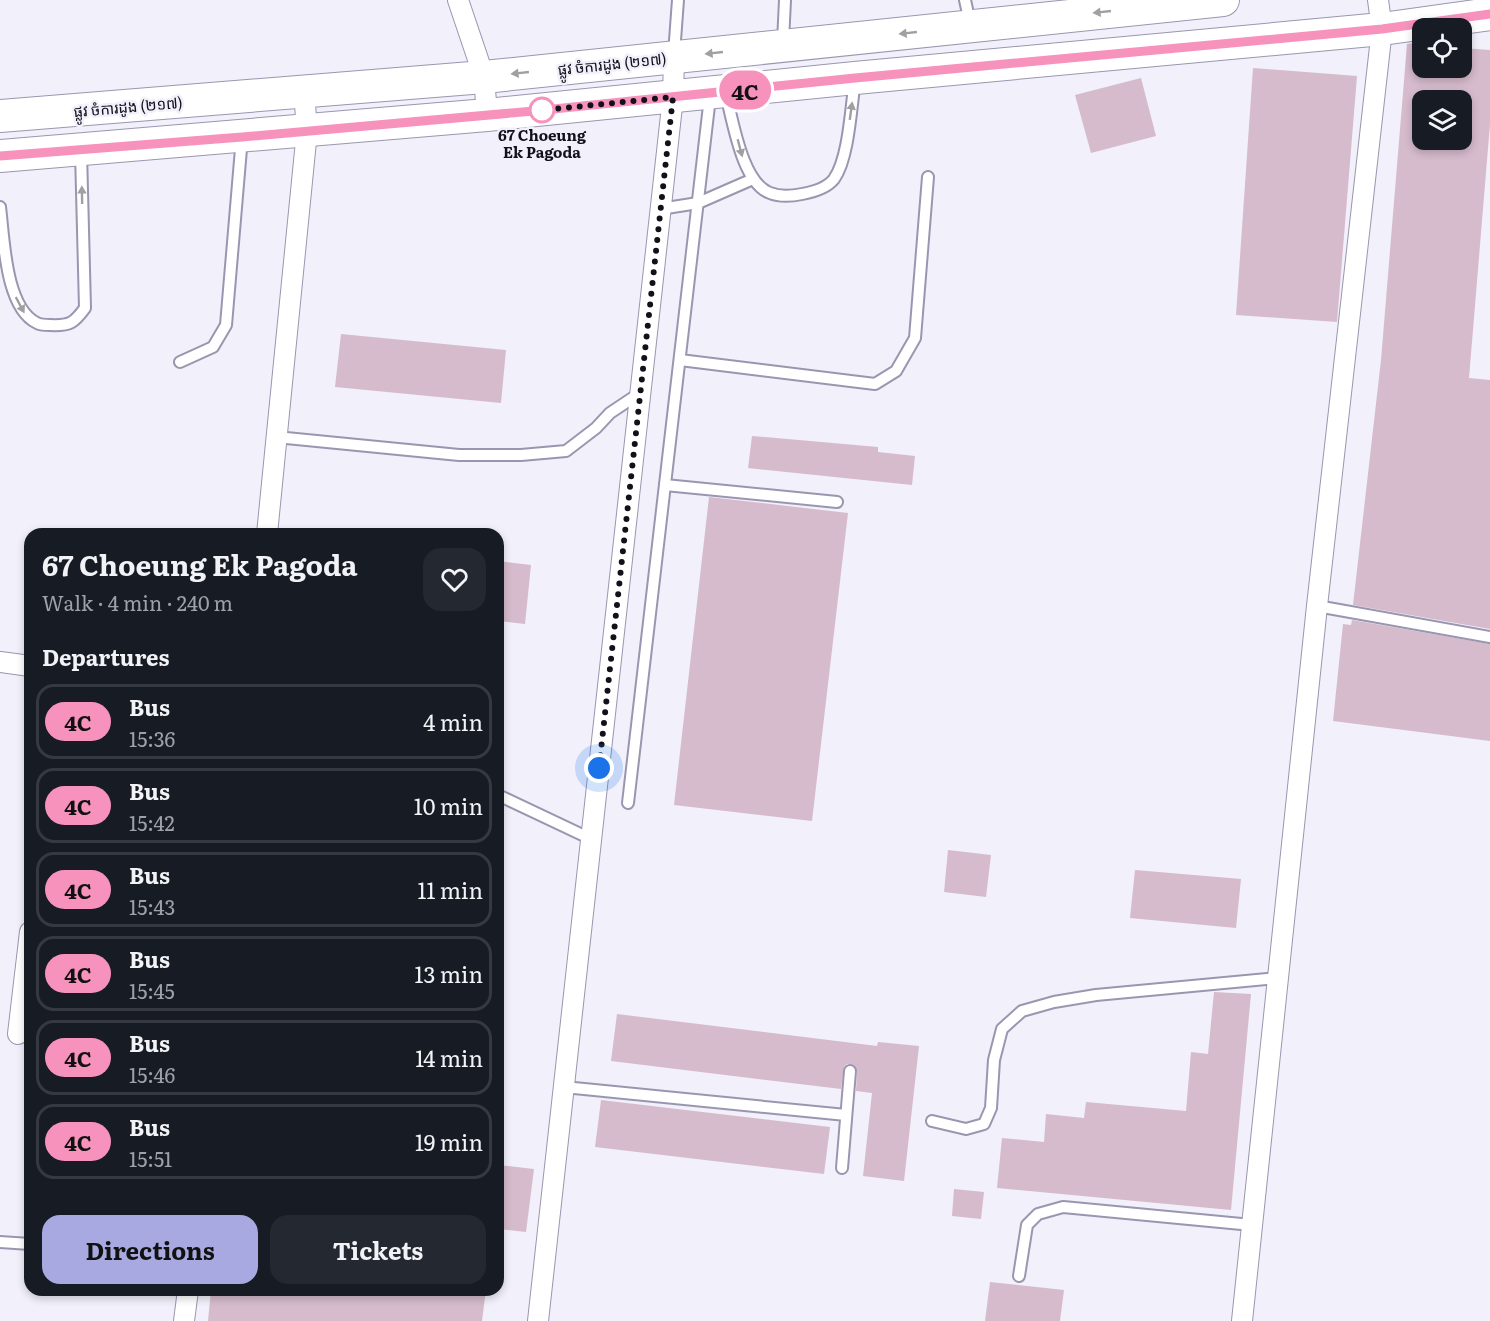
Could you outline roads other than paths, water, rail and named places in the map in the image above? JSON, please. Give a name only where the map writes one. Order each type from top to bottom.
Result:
[{"type":"main road","name":"ផ្លូវ ចំការដូង (២១៧)","points":[[0,116],[484,77],[783,46],[968,13],[1223,0]]},
{"type":"main road","points":[[0,156],[242,137],[718,93],[1380,14],[1490,14]]},
{"type":"main road","points":[[32,114],[33,153]]},
{"type":"street","points":[[458,0],[484,77],[488,115]]},
{"type":"street","points":[[1242,1321],[1380,14]]},
{"type":"street","points":[[538,1321],[673,97],[674,57]]},
{"type":"street","points":[[268,528],[307,131],[304,91]]},
{"type":"street","points":[[0,662],[24,665]]},
{"type":"street","points":[[18,1034],[24,983]]},
{"type":"street","points":[[184,1321],[187,1296]]},
{"type":"lane","points":[[674,57],[678,0]]},
{"type":"lane","points":[[783,46],[785,0]]},
{"type":"lane","points":[[718,93],[742,158],[753,179],[768,193],[789,196],[816,192],[834,180],[844,156],[855,78]]},
{"type":"lane","points":[[628,803],[698,203],[718,93]]},
{"type":"lane","points":[[180,362],[213,347],[226,325],[242,137]]},
{"type":"lane","points":[[0,207],[12,289],[25,314],[38,324],[62,326],[75,322],[85,308],[81,149]]},
{"type":"lane","points":[[680,360],[874,384],[896,370],[915,338],[928,177]]},
{"type":"lane","points":[[660,209],[698,203],[753,179]]},
{"type":"lane","points":[[276,437],[459,455],[521,455],[566,451],[596,428],[610,413],[640,393]]},
{"type":"lane","points":[[665,485],[837,502]]},
{"type":"lane","points":[[1317,606],[1490,637]]},
{"type":"lane","points":[[504,798],[591,839]]},
{"type":"lane","points":[[932,1121],[966,1129],[984,1124],[991,1108],[994,1060],[1002,1029],[1022,1011],[1054,1002],[1096,995],[1278,978]]},
{"type":"lane","points":[[842,1168],[850,1071]]},
{"type":"lane","points":[[564,1087],[846,1115]]},
{"type":"lane","points":[[1019,1276],[1027,1225],[1038,1214],[1063,1207],[1252,1225]]},
{"type":"lane","points":[[0,1242],[24,1244]]},
{"type":"place","name":"67 Choeung Ek Pagoda","points":[[542,110]]}]
